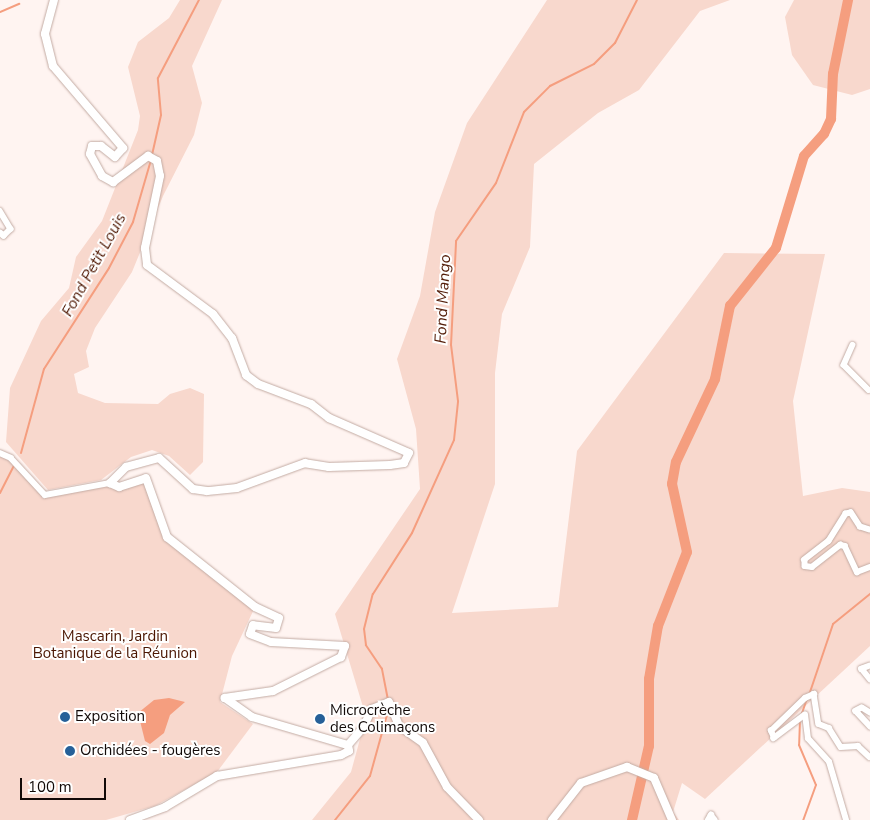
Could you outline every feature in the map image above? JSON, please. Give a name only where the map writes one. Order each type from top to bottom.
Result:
[{"type":"main road","points":[[54,0],[45,34],[52,66],[123,148],[115,156],[101,146],[92,146],[90,154],[98,170],[113,182],[151,156],[160,176],[145,248],[147,265],[213,314],[232,338],[246,375],[258,384],[407,450],[409,457],[404,463],[329,467],[305,463],[237,488],[206,491],[193,489],[159,458],[126,467],[110,483],[119,487],[146,478],[167,537],[255,607],[279,618],[276,628],[252,625],[250,634],[271,642],[345,646],[341,657],[273,691],[225,698],[252,717],[348,745]]},
{"type":"main road","points":[[130,820],[157,811],[217,776],[341,755],[348,751],[348,745],[363,728],[372,709],[389,702],[400,726],[423,743],[447,787],[479,820]]},
{"type":"main road","points":[[552,820],[568,793],[581,783],[627,767],[654,778],[672,820]]},
{"type":"street","points":[[0,211],[11,229],[4,236],[0,234]]},
{"type":"street","points":[[853,345],[844,365],[870,391]]},
{"type":"street","points":[[0,452],[11,458],[45,495],[110,483]]},
{"type":"street","points":[[870,530],[860,526],[851,513],[846,514],[829,541],[805,560],[805,566],[812,567],[840,545],[846,546],[857,572],[870,567]]},
{"type":"street","points":[[870,666],[862,668],[870,679]]},
{"type":"street","points":[[846,820],[829,762],[808,739],[805,715],[774,738],[771,731],[805,698],[814,694],[820,724],[829,728],[841,746],[858,746],[870,757]]},
{"type":"street","points":[[870,713],[862,708],[856,711],[870,726]]},
{"type":"street","points":[[708,820],[711,815],[715,820]]},
{"type":"green space","points":[[180,0],[222,0],[192,66],[202,103],[194,135],[163,196],[132,272],[95,328],[86,351],[89,367],[74,374],[78,393],[105,403],[158,404],[170,394],[190,388],[204,394],[203,462],[190,475],[169,456],[152,450],[131,457],[101,480],[48,490],[6,442],[10,388],[41,321],[69,288],[76,257],[102,221],[138,130],[140,116],[128,67],[138,42],[169,18]]},
{"type":"green space","points":[[547,0],[730,0],[700,11],[639,90],[598,113],[534,164],[530,247],[502,314],[495,373],[495,484],[452,613],[558,607],[577,451],[724,253],[825,254],[793,401],[803,496],[842,488],[870,492],[870,646],[705,799],[682,783],[673,812],[679,820],[312,820],[351,772],[366,717],[335,614],[420,489],[416,429],[397,359],[420,296],[435,212],[467,123]]},
{"type":"green space","points":[[794,0],[870,0],[870,89],[852,95],[813,85],[792,55],[785,17]]},
{"type":"green space","name":"Mascarin, Jardin Botanique de la Réunion","points":[[0,453],[11,458],[45,495],[146,478],[167,537],[255,607],[232,656],[220,702],[253,724],[217,772],[155,806],[106,820],[0,820]]},
{"type":"shaded area","points":[[169,698],[185,702],[170,715],[164,733],[150,744],[145,741],[138,713],[154,700]]},
{"type":"waterway","name":"Fond Petit Louis","points":[[152,155],[161,115],[158,78],[199,0]]},
{"type":"waterway","name":"Fond Mango","points":[[388,700],[382,669],[366,645],[364,629],[373,594],[412,533],[454,440],[458,401],[451,345],[456,241],[496,183],[524,112],[550,86],[594,64],[615,43],[637,0]]},
{"type":"waterway","points":[[632,820],[649,746],[649,679],[658,626],[687,552],[672,484],[676,462],[715,379],[730,306],[776,248],[804,156],[824,134],[831,119],[833,74],[848,0]]},
{"type":"waterway","points":[[0,12],[19,4]]},
{"type":"waterway","name":"Fond Petit Louis","points":[[21,453],[44,369],[109,268],[133,222],[151,160]]},
{"type":"waterway","name":"Fond Petit Louis","points":[[0,493],[14,466]]},
{"type":"waterway","points":[[809,695],[833,624],[870,594]]},
{"type":"waterway","points":[[801,716],[807,699]]},
{"type":"waterway","name":"Fond Mango","points":[[335,820],[370,776],[388,711]]},
{"type":"waterway","points":[[800,720],[799,745],[816,785],[803,820]]},
{"type":"place","name":"Exposition","points":[[65,717]]},
{"type":"place","name":"Microcrèche des Colimaçons","points":[[320,719]]},
{"type":"place","name":"Orchidées - fougères","points":[[70,751]]}]
